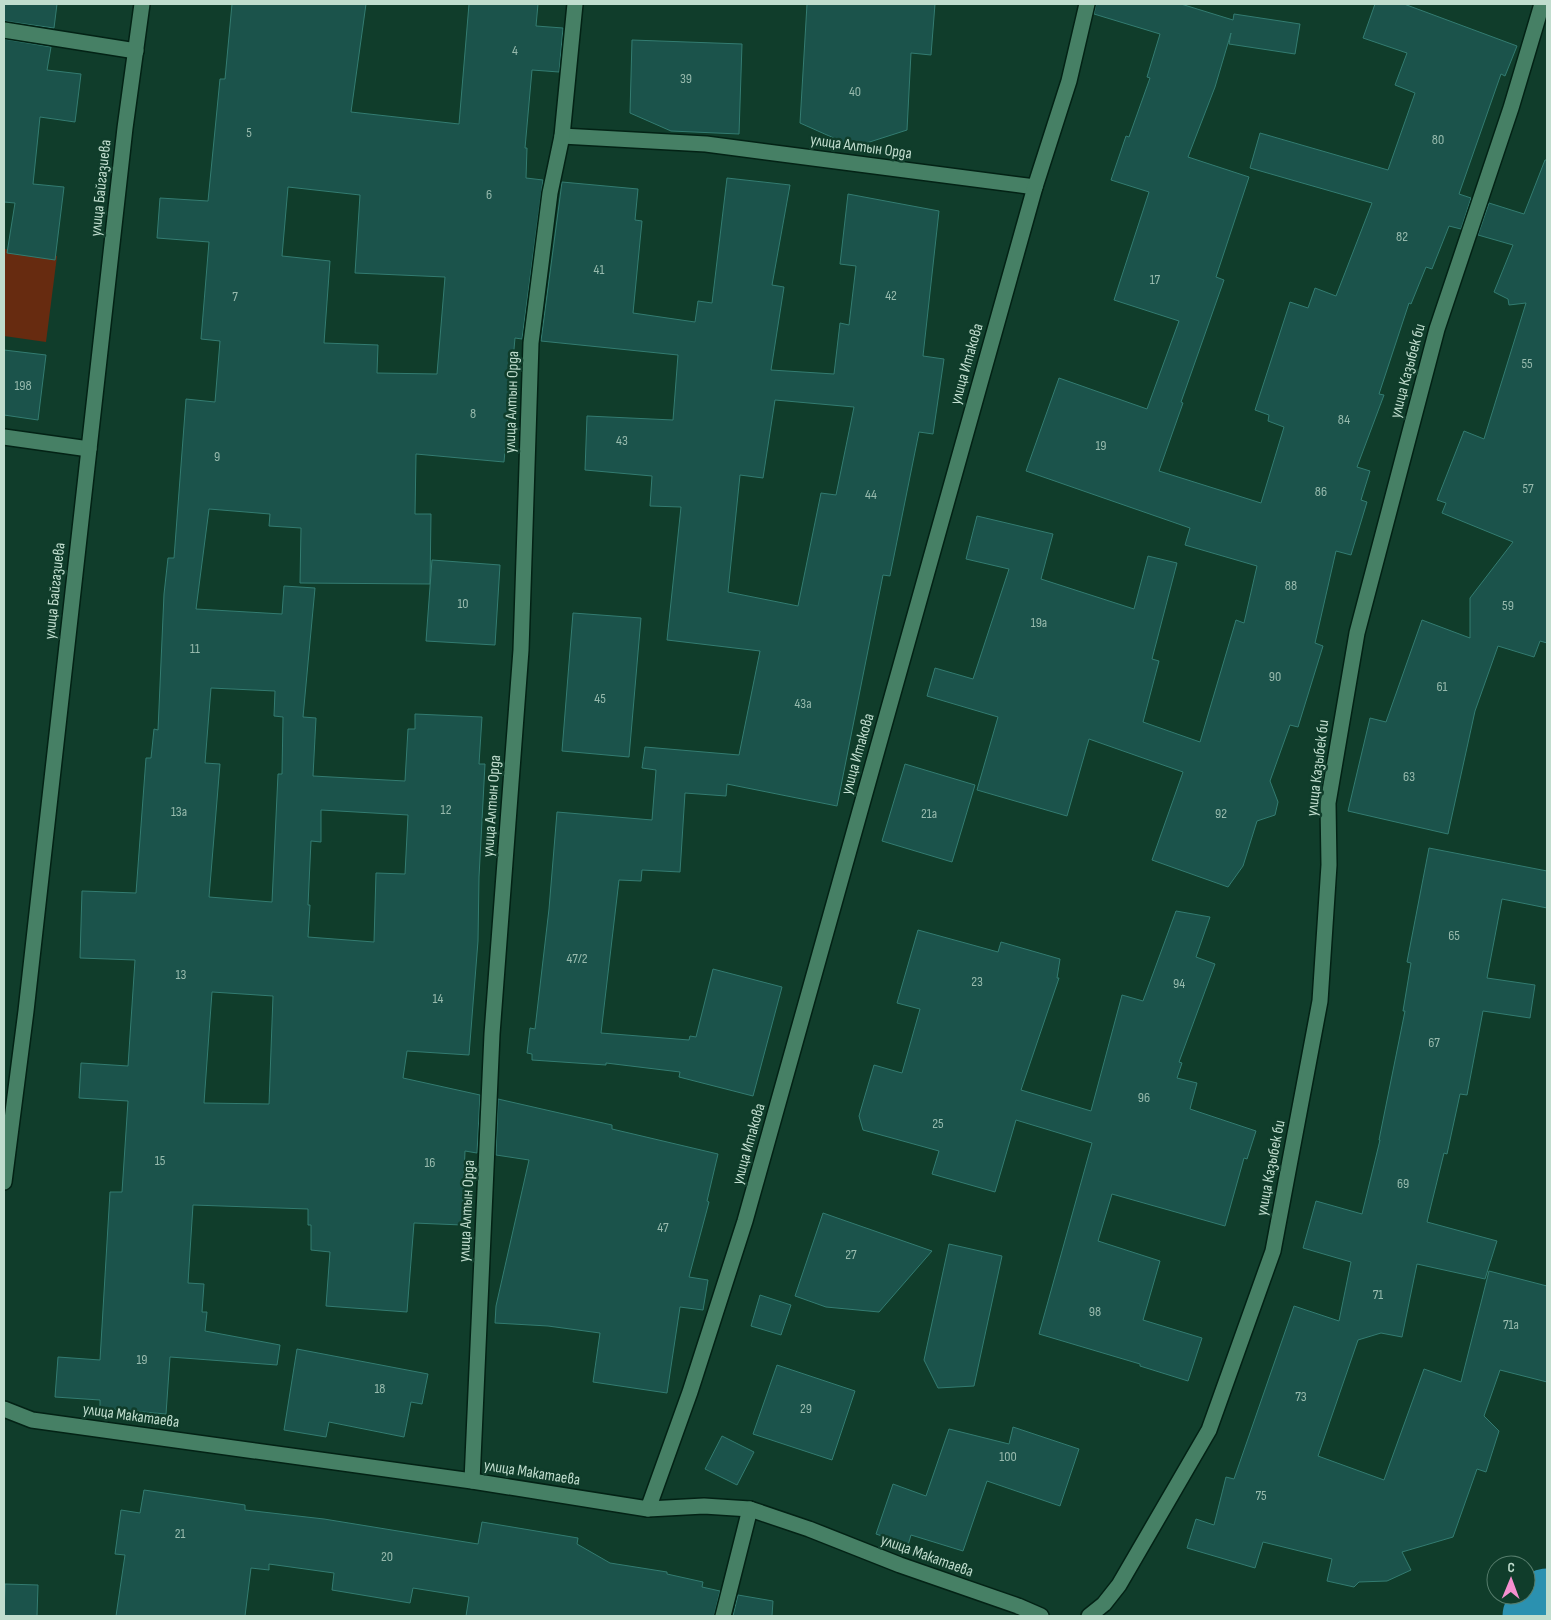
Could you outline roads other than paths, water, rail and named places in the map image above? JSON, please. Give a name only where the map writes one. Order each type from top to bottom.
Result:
[{"type":"street","name":"улица Байгазиева","points":[[4,1182],[26,1011],[125,128],[142,4]]},
{"type":"street","name":"улица Алтын Орда","points":[[472,1481],[492,1034],[520,650],[532,343],[550,193],[562,136],[575,4]]},
{"type":"street","name":"улица Итакова","points":[[648,1509],[690,1392],[745,1221],[1035,187],[1069,81],[1087,4]]},
{"type":"street","name":"улица Казыбек би","points":[[1088,1616],[1104,1604],[1119,1585],[1209,1430],[1273,1251],[1320,1001],[1329,864],[1328,803],[1357,633],[1437,329],[1511,108],[1542,4]]},
{"type":"street","points":[[4,30],[136,51]]},
{"type":"street","name":"улица Алтын Орда","points":[[562,136],[706,144],[1035,187]]},
{"type":"street","points":[[4,437],[89,449]]},
{"type":"street","name":"улица Макатаева","points":[[4,1409],[32,1420],[472,1481],[648,1509],[704,1506],[750,1509],[809,1529],[900,1565],[1018,1606],[1041,1616]]},
{"type":"street","points":[[723,1616],[750,1509]]},
{"type":"waterway","points":[[1537,1616],[1547,1603]]}]
